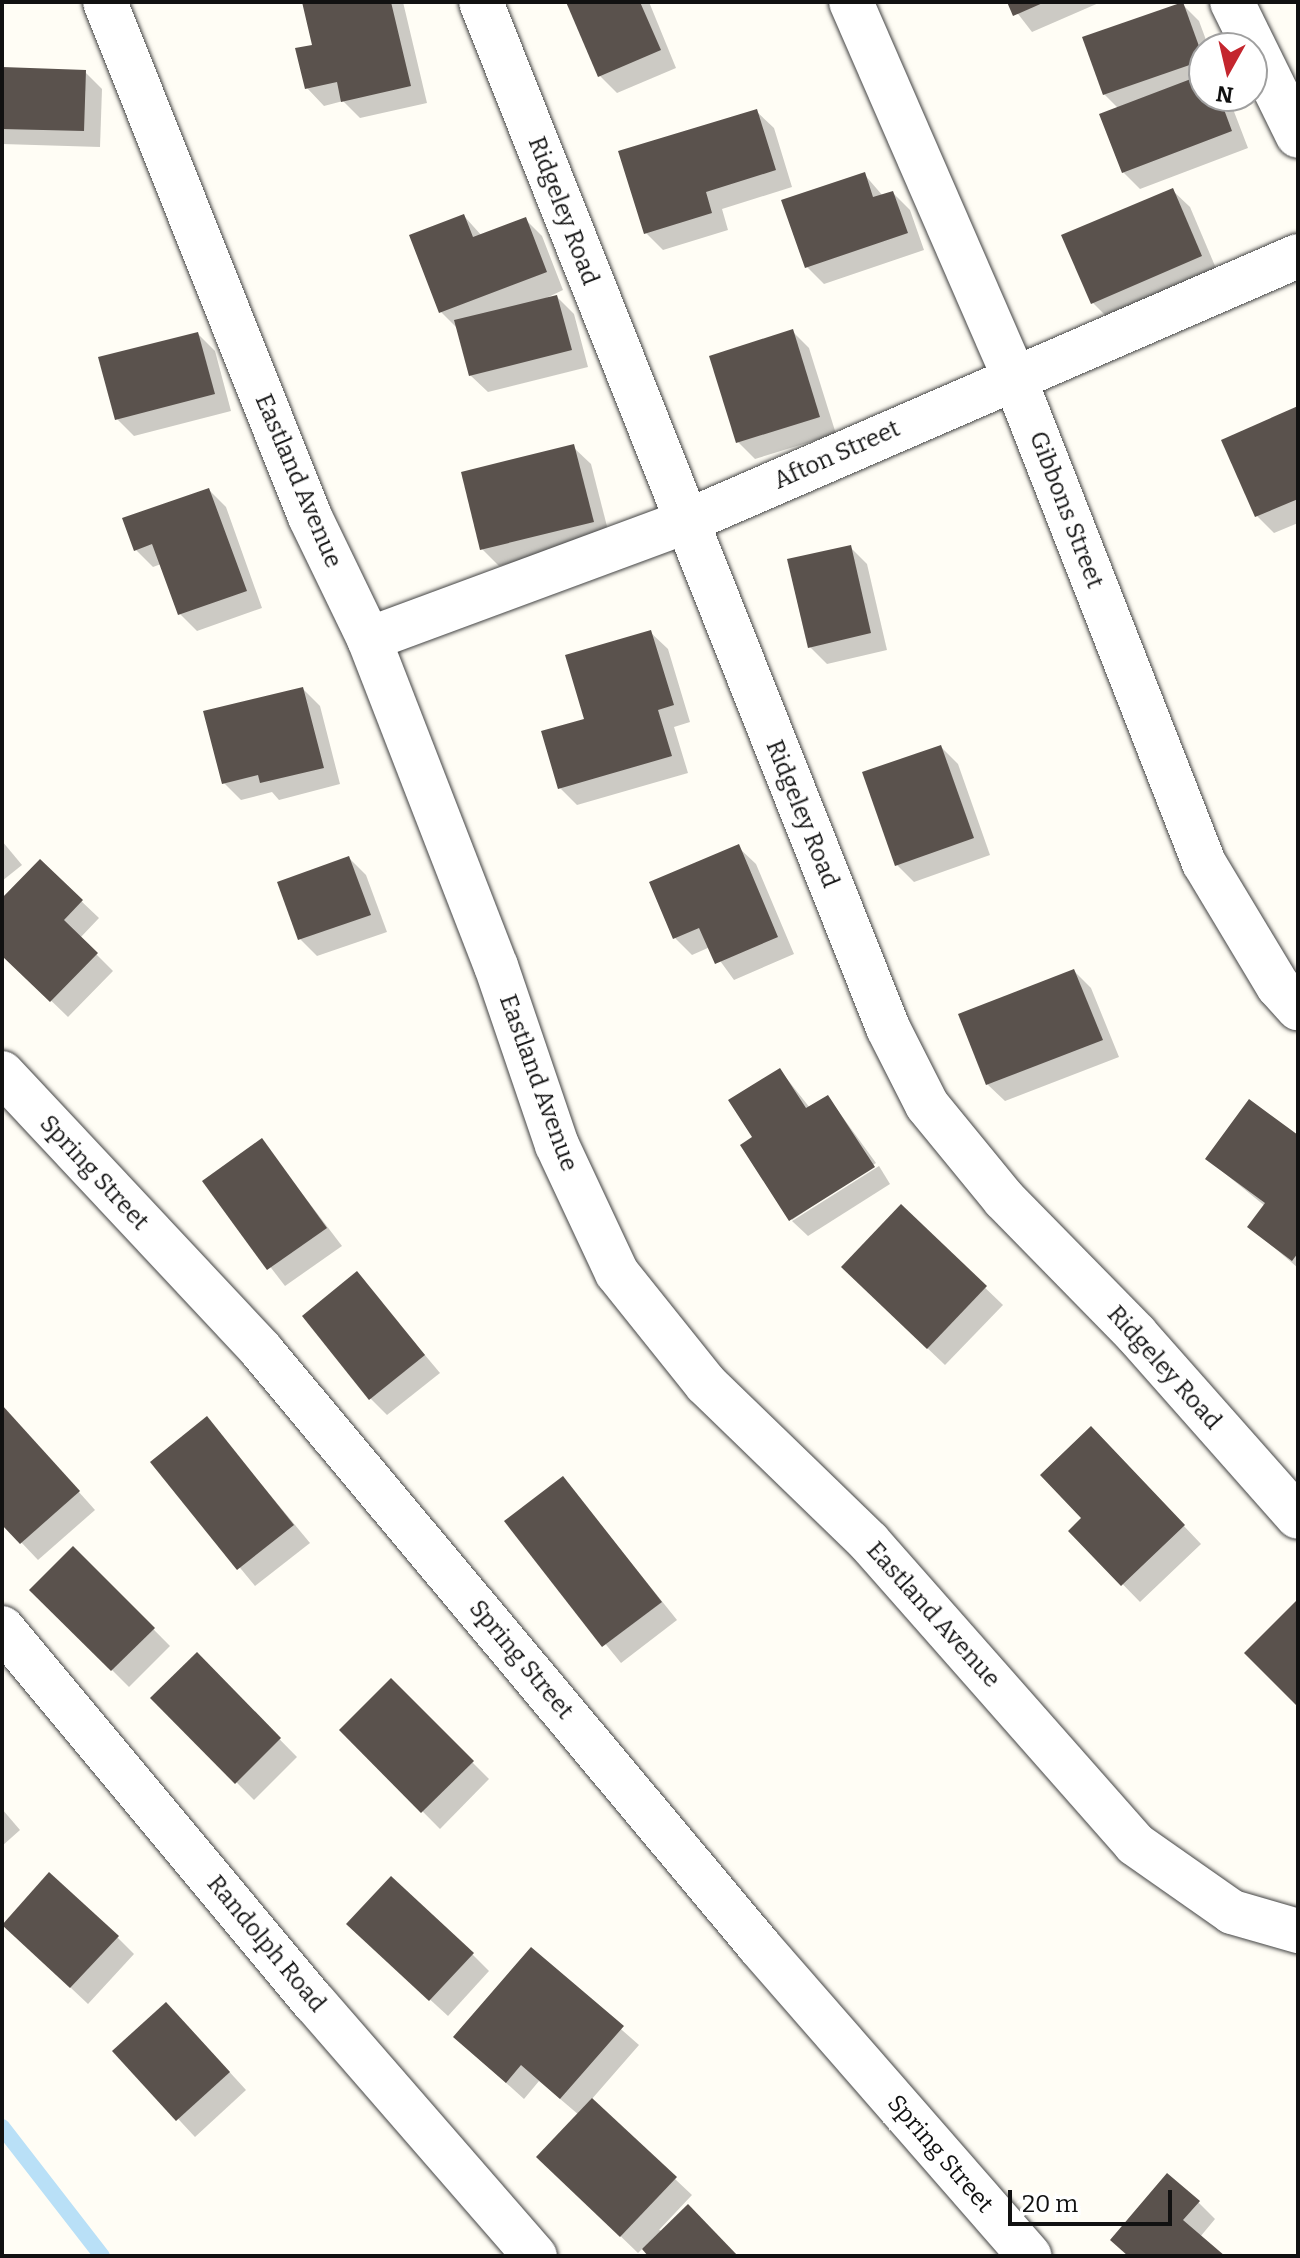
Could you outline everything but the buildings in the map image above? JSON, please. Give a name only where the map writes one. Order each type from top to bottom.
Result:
[{"type":"street","name":"Eastland Avenue","points":[[105,2],[310,517],[369,639],[496,966],[557,1145],[617,1273],[706,1384],[869,1542],[1135,1844],[1232,1912],[1298,1931]]},
{"type":"street","name":"Ridgeley Road","points":[[481,2],[888,1028],[927,1105],[1004,1199],[1136,1334],[1298,1517]]},
{"type":"street","name":"Gibbons Street","points":[[851,2],[1014,377],[1204,863],[1278,986],[1298,1008]]},
{"type":"street","points":[[1232,2],[1298,136]]},
{"type":"street","name":"Afton Street","points":[[369,639],[685,522],[1298,256]]},
{"type":"street","name":"Spring Street","points":[[2,1073],[261,1350],[760,1947],[1030,2256]]},
{"type":"street","name":"Randolph Road","points":[[2,1628],[535,2256]]},
{"type":"waterway","points":[[2,2127],[102,2256]]}]
